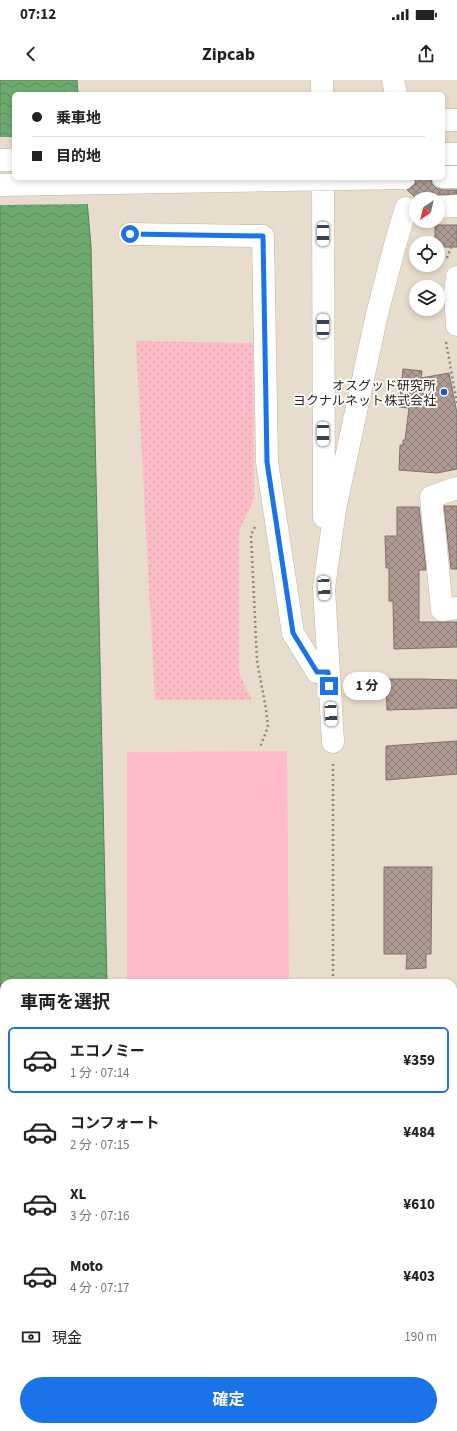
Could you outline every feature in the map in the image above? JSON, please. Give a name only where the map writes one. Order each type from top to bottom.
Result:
[{"type":"street","points":[[322,80],[322,92]]},
{"type":"street","points":[[392,80],[395,92]]},
{"type":"street","points":[[445,120],[457,120]]},
{"type":"street","points":[[445,154],[457,154]]},
{"type":"street","points":[[0,160],[12,160]]},
{"type":"street","points":[[445,177],[457,177]]},
{"type":"street","points":[[0,185],[289,180]]},
{"type":"street","points":[[322,180],[324,588],[332,742]]},
{"type":"street","points":[[405,180],[409,198]]},
{"type":"street","points":[[445,207],[457,206]]},
{"type":"street","points":[[324,588],[335,509],[376,314],[395,245],[409,213]]},
{"type":"street","points":[[130,234],[263,236],[267,462],[278,537],[293,633],[317,672],[328,672]]},
{"type":"street","points":[[457,278],[454,293],[457,324]]},
{"type":"street","points":[[457,488],[431,497],[442,610],[457,608]]},
{"type":"path","points":[[257,523],[252,535],[257,661],[268,727],[260,747]]},
{"type":"path","points":[[332,742],[333,979]]},
{"type":"shaded area","points":[[136,341],[253,343],[254,499],[239,531],[239,673],[252,700],[155,700]]},
{"type":"shaded area","points":[[287,751],[289,979],[127,979],[127,752]]},
{"type":"water","points":[[0,80],[77,80],[78,92],[12,92],[12,180],[85,180],[91,246],[107,979],[0,979]]},
{"type":"pier","points":[[0,137],[12,137],[12,180],[87,180],[89,204],[0,205]]},
{"type":"building","points":[[416,180],[431,180],[432,184],[436,188],[443,190],[457,190],[457,194],[445,195],[445,192],[409,192],[407,190],[415,184]]},
{"type":"building","points":[[445,225],[457,225],[457,247],[445,247],[445,236],[435,236],[435,228],[445,228]]},
{"type":"building","points":[[403,369],[422,371],[421,378],[449,373],[457,413],[457,469],[437,473],[399,470],[400,445],[403,445],[403,440],[405,440],[409,408],[399,407]]},
{"type":"building","points":[[444,506],[457,506],[457,569],[451,569]]},
{"type":"building","points":[[397,507],[419,507],[426,570],[419,570],[419,622],[457,622],[457,647],[394,649],[393,601],[389,601],[389,568],[386,568],[385,536],[397,536]]},
{"type":"building","points":[[386,679],[457,680],[457,708],[387,710]]},
{"type":"building","points":[[457,741],[457,774],[386,780],[386,746]]},
{"type":"building","points":[[384,867],[432,867],[431,954],[426,954],[426,968],[406,969],[407,954],[384,954]]},
{"type":"place","name":"オスグッド研究所 ヨクナルネット株式会社","points":[[444,392]]},
{"type":"route","points":[[130,234],[263,236],[267,462],[293,633],[317,672],[328,672],[329,686]]}]
